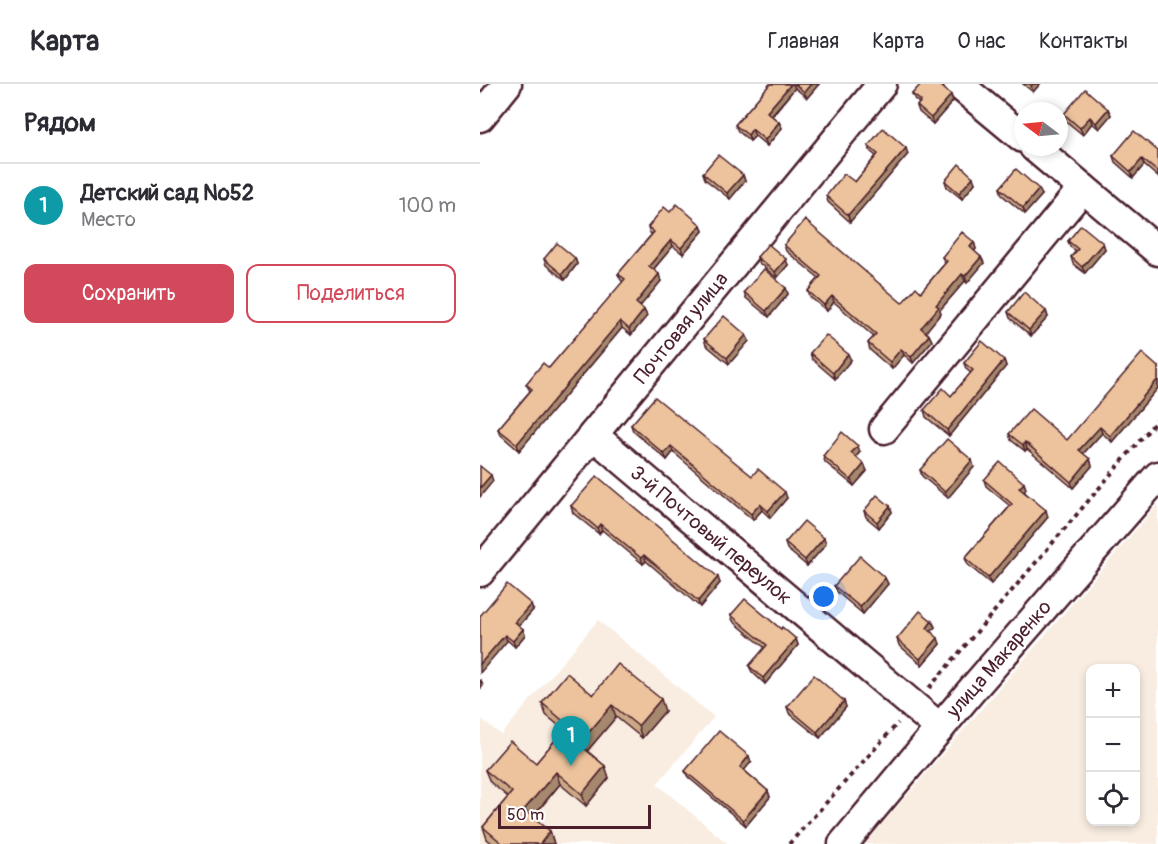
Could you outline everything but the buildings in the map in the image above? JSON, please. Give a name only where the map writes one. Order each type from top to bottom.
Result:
[{"type":"street","points":[[480,117],[507,84]]},
{"type":"street","name":"Почтовая улица","points":[[480,572],[882,84]]},
{"type":"street","points":[[958,84],[1014,131]]},
{"type":"street","points":[[1045,156],[1158,251]]},
{"type":"street","points":[[884,429],[1083,188]]},
{"type":"street","name":"3-й Почтовый переулок","points":[[593,435],[940,728]]},
{"type":"street","name":"улица Макаренко","points":[[843,844],[1158,476]]},
{"type":"path","points":[[789,844],[914,705],[1158,419]]},
{"type":"shaded area","points":[[1158,504],[1158,844],[865,844]]},
{"type":"shaded area","points":[[598,620],[714,717],[657,784],[728,844],[480,844],[480,718],[501,735]]},
{"type":"place","name":"Детский сад №52","points":[[571,766]]}]
